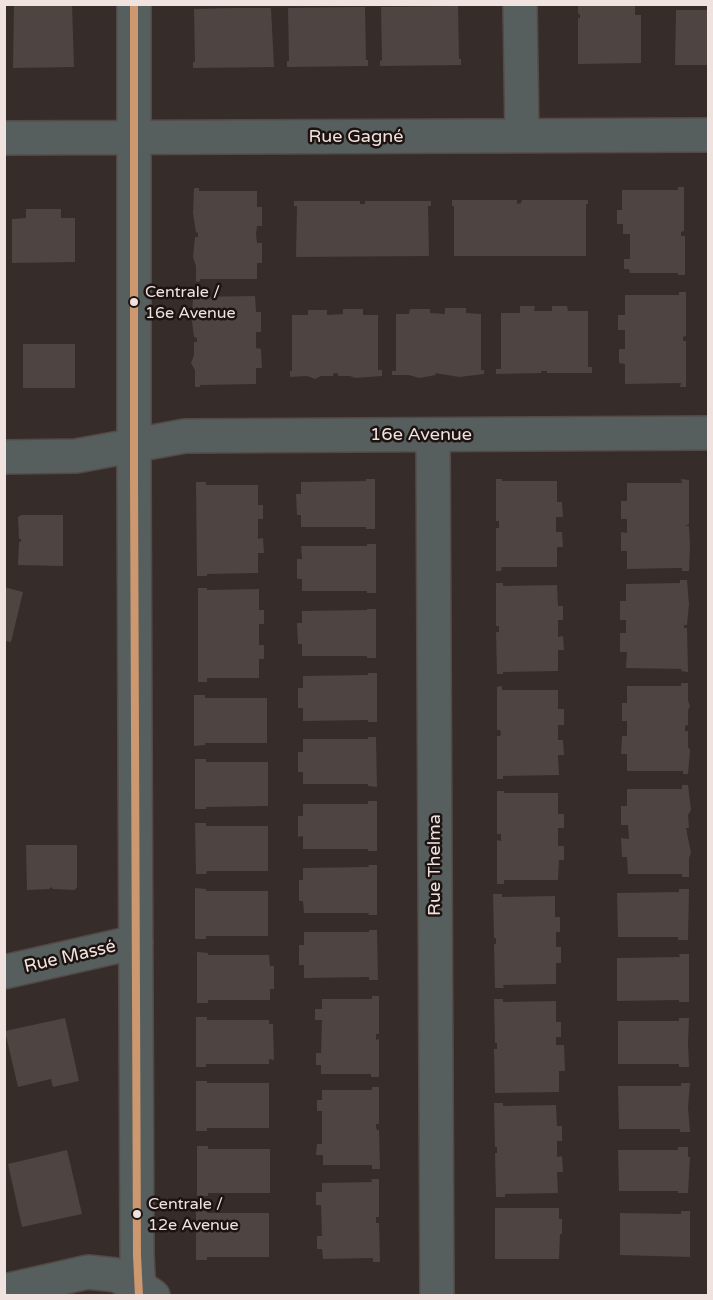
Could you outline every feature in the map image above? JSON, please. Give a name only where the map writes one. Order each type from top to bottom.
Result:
[{"type":"street","points":[[134,4],[136,942],[143,1292]]},
{"type":"street","points":[[520,4],[522,136]]},
{"type":"street","name":"Rue Gagné","points":[[4,138],[708,135]]},
{"type":"street","name":"16e Avenue","points":[[4,457],[76,456],[185,436],[708,433]]},
{"type":"street","name":"Rue Thelma","points":[[433,435],[437,1296]]},
{"type":"street","name":"Rue Massé","points":[[4,972],[136,942]]},
{"type":"street","points":[[4,1291],[88,1272],[116,1275],[143,1292]]},
{"type":"building","points":[[14,4],[72,4],[74,67],[13,68]]},
{"type":"building","points":[[578,4],[635,4],[635,15],[641,15],[641,63],[578,64],[578,18],[580,15]]},
{"type":"building","points":[[458,6],[461,65],[380,66],[382,60],[381,7]]},
{"type":"building","points":[[365,7],[368,66],[287,67],[287,61],[289,61],[288,8]]},
{"type":"building","points":[[271,8],[274,67],[193,68],[193,62],[195,62],[194,9]]},
{"type":"building","points":[[676,10],[708,10],[708,65],[675,65]]},
{"type":"building","points":[[678,187],[684,187],[684,231],[681,232],[681,236],[685,236],[685,275],[630,273],[629,269],[624,269],[624,259],[630,259],[630,234],[623,234],[623,224],[617,224],[617,210],[622,210],[622,190],[678,190]]},
{"type":"building","points":[[194,188],[199,188],[199,191],[257,191],[257,207],[262,207],[262,226],[257,226],[256,234],[257,243],[262,243],[262,263],[257,263],[257,279],[200,279],[196,282],[196,266],[193,257],[195,237],[198,237],[198,232],[196,233],[193,213]]},
{"type":"building","points":[[452,200],[517,200],[517,204],[522,200],[588,200],[586,204],[586,256],[454,256]]},
{"type":"building","points":[[294,201],[360,201],[360,204],[365,204],[365,201],[431,201],[431,206],[428,206],[429,256],[296,257],[297,206],[294,206]]},
{"type":"building","points":[[26,209],[61,209],[61,218],[75,218],[75,262],[12,263],[12,219],[26,218]]},
{"type":"building","points":[[679,292],[686,292],[686,336],[683,337],[683,341],[686,341],[686,387],[680,387],[681,383],[625,384],[625,364],[619,363],[619,349],[625,349],[625,330],[618,330],[618,315],[625,315],[625,295],[679,295]]},
{"type":"building","points":[[199,293],[199,297],[255,296],[256,312],[261,312],[261,332],[256,332],[256,348],[261,349],[262,368],[256,368],[256,384],[195,387],[195,370],[191,363],[194,355],[194,342],[197,342],[192,321],[193,294]]},
{"type":"building","points":[[520,306],[535,306],[534,311],[552,311],[552,306],[567,306],[568,311],[588,311],[588,367],[592,367],[592,373],[541,371],[541,373],[496,374],[496,369],[501,369],[501,313],[520,313]]},
{"type":"building","points":[[445,308],[466,308],[466,313],[481,314],[481,370],[484,370],[484,374],[459,377],[435,373],[436,375],[419,378],[409,375],[392,375],[392,371],[396,371],[396,314],[409,314],[410,309],[430,309],[430,313],[445,314]]},
{"type":"building","points":[[343,309],[363,309],[363,315],[378,315],[378,370],[382,370],[382,376],[355,378],[338,376],[336,373],[333,376],[321,376],[315,379],[307,376],[290,377],[290,371],[292,371],[292,315],[308,315],[308,310],[327,310],[327,315],[343,314]]},
{"type":"building","points":[[23,344],[75,344],[75,388],[23,388]]},
{"type":"building","points":[[366,479],[375,479],[375,529],[301,527],[301,515],[297,515],[296,494],[301,494],[301,482],[366,481]]},
{"type":"building","points":[[496,479],[502,479],[502,481],[557,481],[557,502],[562,502],[563,517],[556,517],[556,532],[562,532],[563,547],[557,547],[557,567],[502,567],[501,571],[496,571],[496,528],[499,528],[499,521],[496,521]]},
{"type":"building","points":[[681,479],[689,480],[689,524],[685,526],[689,526],[689,571],[682,571],[682,568],[627,569],[627,551],[621,551],[621,532],[627,533],[627,519],[621,519],[621,501],[627,501],[627,483],[682,483]]},
{"type":"building","points":[[196,482],[206,482],[206,485],[258,485],[258,505],[263,505],[263,519],[258,519],[258,539],[263,538],[264,553],[258,553],[258,573],[197,576]]},
{"type":"building","points":[[21,515],[63,515],[63,566],[18,565],[21,539],[19,539],[18,517]]},
{"type":"building","points":[[367,544],[376,544],[376,593],[302,591],[302,579],[297,579],[297,559],[302,559],[301,546],[367,546]]},
{"type":"building","points":[[680,580],[687,580],[689,604],[687,625],[684,625],[684,628],[687,628],[688,672],[681,671],[682,669],[626,668],[627,652],[620,652],[620,633],[626,633],[626,620],[620,620],[620,601],[626,601],[626,584],[680,583]]},
{"type":"building","points":[[496,583],[503,583],[503,586],[557,585],[558,606],[563,606],[563,620],[558,620],[558,637],[563,636],[564,650],[558,650],[558,671],[497,674],[496,632],[499,632],[499,626],[496,626]]},
{"type":"building","points":[[4,587],[23,592],[11,642],[4,641]]},
{"type":"building","points":[[198,588],[207,588],[207,590],[259,589],[259,610],[264,610],[264,624],[259,624],[259,645],[264,645],[264,659],[259,659],[259,678],[207,678],[207,682],[198,682]]},
{"type":"building","points":[[376,609],[376,658],[302,656],[302,644],[298,644],[297,623],[302,623],[302,611]]},
{"type":"building","points":[[368,673],[377,673],[377,722],[368,722],[368,720],[303,721],[303,708],[298,708],[298,688],[303,688],[303,676],[368,675]]},
{"type":"building","points":[[681,683],[688,683],[690,706],[688,725],[685,726],[685,731],[688,731],[690,750],[688,774],[683,774],[683,771],[627,771],[627,754],[621,754],[622,736],[627,736],[627,721],[622,721],[622,703],[627,703],[627,686],[681,686]]},
{"type":"building","points":[[502,686],[502,690],[558,690],[558,709],[564,709],[564,725],[558,725],[558,740],[563,740],[564,755],[558,755],[559,775],[503,776],[503,779],[497,779],[497,736],[501,733],[497,730],[497,687]]},
{"type":"building","points":[[194,695],[205,695],[205,698],[267,698],[267,743],[205,743],[205,745],[194,746]]},
{"type":"building","points":[[368,737],[376,737],[377,787],[368,786],[368,784],[303,784],[303,772],[298,772],[298,752],[303,752],[303,739],[368,739]]},
{"type":"building","points":[[195,759],[206,759],[206,762],[268,762],[268,806],[195,809]]},
{"type":"building","points":[[682,785],[688,785],[691,810],[688,815],[689,828],[686,828],[691,853],[689,877],[682,877],[682,874],[628,874],[627,857],[622,857],[621,838],[629,839],[628,825],[621,825],[621,806],[627,806],[627,789],[682,789]]},
{"type":"building","points":[[497,791],[558,793],[558,814],[564,814],[564,828],[558,828],[558,846],[564,846],[564,860],[559,860],[558,880],[504,880],[504,884],[497,884],[497,840],[501,841],[501,834],[497,834]]},
{"type":"building","points":[[368,801],[377,801],[377,851],[303,849],[303,836],[298,837],[298,816],[303,816],[303,804],[368,804]]},
{"type":"building","points":[[195,823],[206,823],[206,826],[268,826],[268,871],[207,871],[206,874],[196,874]]},
{"type":"building","points":[[26,845],[77,845],[77,887],[75,890],[51,887],[27,890]]},
{"type":"building","points":[[368,865],[377,865],[377,915],[304,913],[303,901],[299,901],[299,880],[303,880],[303,868],[369,867]]},
{"type":"building","points":[[195,888],[206,889],[206,891],[268,891],[268,936],[206,936],[206,939],[195,939]]},
{"type":"building","points":[[679,889],[689,889],[688,940],[678,940],[678,937],[618,937],[617,893],[679,892]]},
{"type":"building","points":[[493,894],[502,894],[502,897],[555,896],[555,917],[560,917],[560,932],[556,932],[556,947],[561,947],[561,963],[556,963],[556,984],[503,985],[504,988],[495,988],[494,944],[496,944],[496,938],[494,938]]},
{"type":"building","points":[[369,930],[377,930],[378,980],[369,980],[369,977],[304,978],[304,965],[299,965],[299,945],[304,945],[304,932],[369,932]]},
{"type":"building","points":[[197,952],[208,953],[208,955],[269,955],[270,966],[274,966],[274,989],[270,989],[270,1000],[208,1000],[208,1003],[197,1003]]},
{"type":"building","points":[[679,954],[689,954],[689,1002],[679,1002],[679,1000],[617,1001],[617,958],[680,957]]},
{"type":"building","points":[[372,996],[379,996],[379,1034],[376,1034],[376,1040],[379,1039],[379,1077],[371,1077],[371,1074],[321,1074],[321,1065],[316,1065],[316,1053],[321,1053],[322,1020],[315,1020],[315,1009],[322,1009],[322,999],[372,999]]},
{"type":"building","points":[[494,999],[503,999],[503,1002],[556,1001],[556,1022],[561,1022],[561,1037],[556,1037],[556,1045],[564,1045],[565,1071],[559,1071],[559,1092],[495,1093],[494,1049],[497,1049],[497,1043],[495,1043]]},
{"type":"building","points":[[196,1017],[207,1017],[207,1020],[269,1020],[269,1024],[273,1024],[274,1060],[269,1059],[269,1064],[206,1064],[206,1067],[196,1067]]},
{"type":"building","points":[[65,1018],[79,1081],[53,1087],[51,1079],[18,1087],[5,1031]]},
{"type":"building","points":[[679,1018],[689,1018],[689,1067],[679,1067],[679,1064],[618,1064],[618,1021],[679,1021]]},
{"type":"building","points":[[196,1081],[269,1083],[269,1128],[207,1128],[207,1131],[196,1131]]},
{"type":"building","points":[[681,1083],[690,1083],[688,1107],[690,1132],[680,1132],[680,1129],[619,1129],[618,1086],[681,1086]]},
{"type":"building","points":[[372,1087],[379,1087],[379,1124],[376,1124],[376,1127],[379,1130],[380,1169],[372,1169],[372,1165],[323,1165],[323,1155],[316,1155],[317,1144],[322,1144],[322,1111],[317,1111],[317,1100],[322,1100],[322,1090],[372,1090]]},
{"type":"building","points":[[494,1103],[503,1103],[503,1106],[556,1105],[557,1126],[562,1126],[562,1141],[557,1141],[557,1157],[562,1156],[563,1172],[557,1172],[558,1193],[505,1194],[505,1197],[496,1197],[495,1153],[497,1153],[497,1147],[495,1147]]},
{"type":"building","points":[[197,1146],[208,1146],[208,1149],[270,1149],[270,1193],[208,1193],[208,1196],[197,1196]]},
{"type":"building","points":[[678,1147],[688,1147],[688,1157],[690,1157],[688,1193],[619,1191],[618,1150],[678,1150]]},
{"type":"building","points":[[67,1150],[82,1214],[22,1227],[8,1164]]},
{"type":"building","points":[[371,1179],[379,1179],[379,1217],[376,1217],[376,1223],[379,1223],[380,1262],[373,1262],[373,1258],[323,1259],[322,1249],[317,1249],[317,1236],[322,1236],[321,1205],[316,1205],[316,1192],[322,1192],[322,1183],[372,1182]]},
{"type":"building","points":[[495,1208],[559,1208],[562,1234],[560,1234],[559,1259],[495,1259]]},
{"type":"building","points":[[196,1210],[207,1210],[207,1213],[269,1213],[269,1257],[207,1257],[207,1260],[196,1260]]},
{"type":"building","points":[[681,1211],[690,1211],[690,1257],[620,1255],[620,1213],[681,1214]]},
{"type":"transit line","points":[[134,4],[137,1255],[139,1296]]},
{"type":"place","name":"Centrale / 16e Avenue","points":[[134,302]]},
{"type":"place","name":"Centrale / 12e Avenue","points":[[137,1214]]}]
